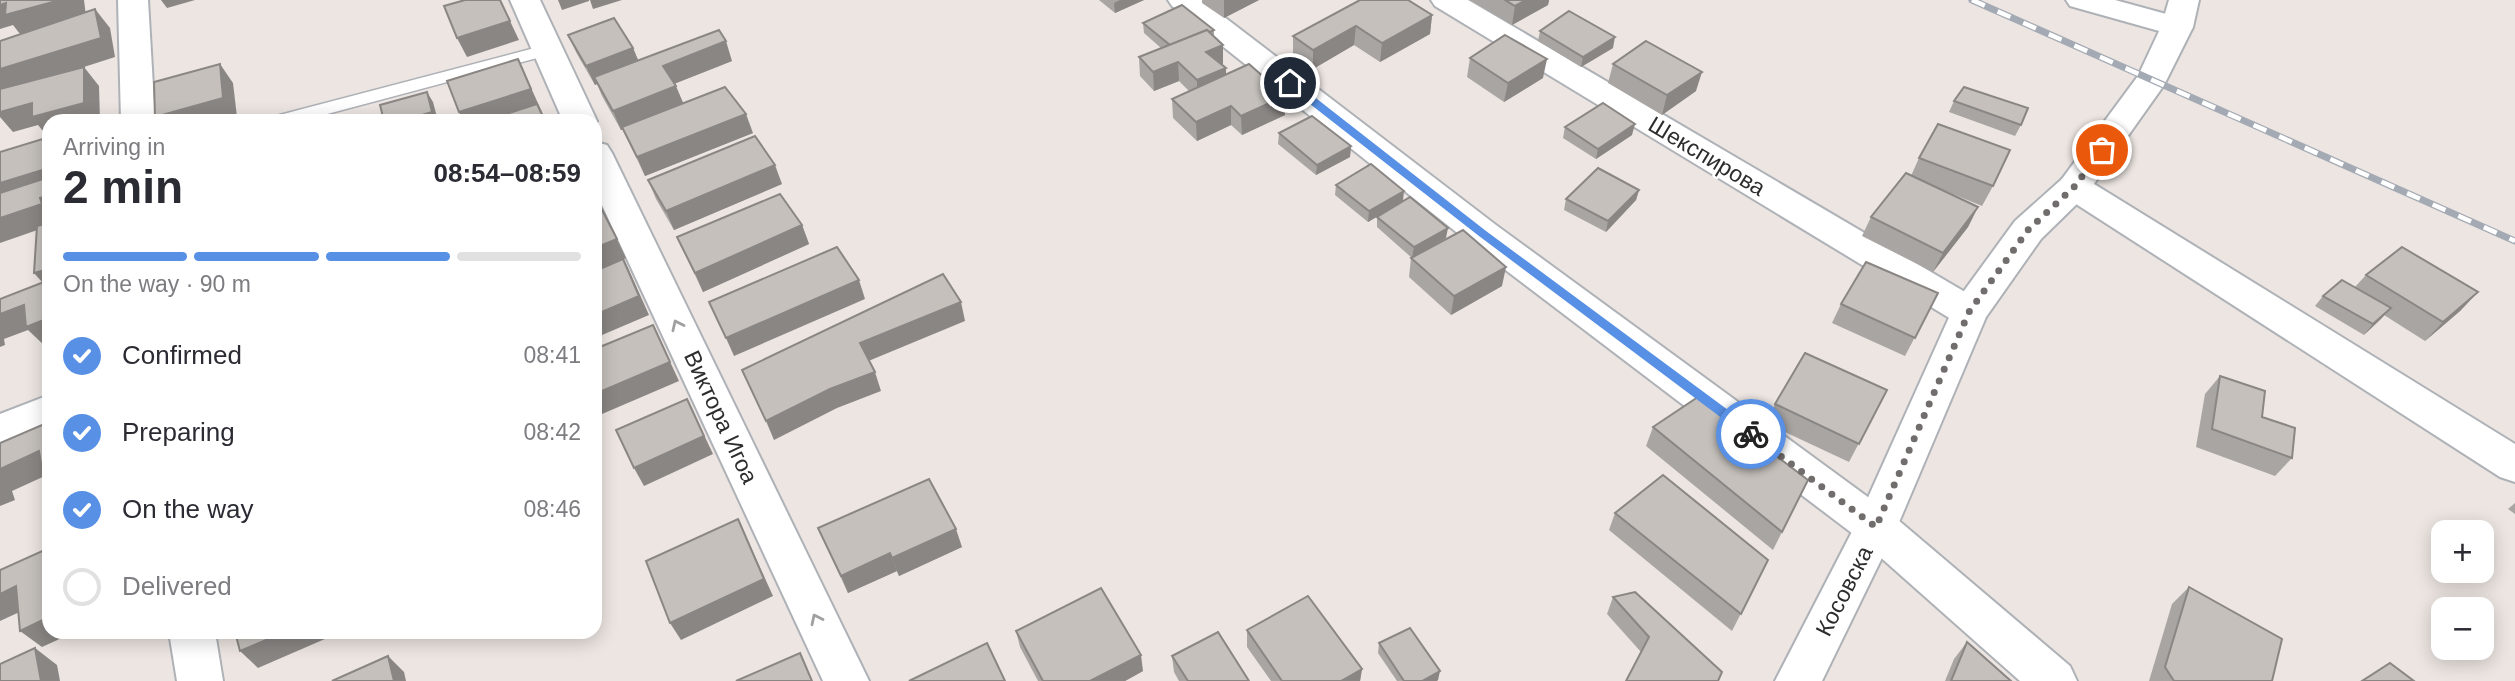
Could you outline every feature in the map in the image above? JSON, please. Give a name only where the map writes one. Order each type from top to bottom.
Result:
[{"type":"street","points":[[133,0],[138,114]]},
{"type":"street","points":[[525,0],[577,114]]},
{"type":"street","points":[[1183,0],[1483,234],[1876,527],[2054,681]]},
{"type":"street","name":"Шекспирова","points":[[1446,0],[1969,312]]},
{"type":"street","points":[[2081,0],[2180,13]]},
{"type":"street","name":"Косовска","points":[[1798,681],[1876,527],[1969,312],[2028,230],[2074,187],[2153,78],[2180,13]]},
{"type":"street","name":"Виктора Игоа","points":[[602,168],[846,681]]},
{"type":"street","points":[[2074,187],[2515,465]]},
{"type":"street","points":[[0,431],[42,414]]},
{"type":"street","points":[[193,639],[200,681]]},
{"type":"lane","points":[[304,114],[546,50]]},
{"type":"building","points":[[0,0],[60,0],[5,15],[6,3],[0,5]]},
{"type":"building","points":[[465,0],[500,0],[510,21],[457,38],[444,6]]},
{"type":"building","points":[[1360,0],[1408,0],[1432,15],[1382,43],[1356,26],[1313,50],[1293,36]]},
{"type":"building","points":[[1505,0],[1526,0],[1515,6]]},
{"type":"building","points":[[1182,5],[1214,30],[1207,30],[1170,45],[1143,23]]},
{"type":"building","points":[[95,9],[101,38],[0,69],[0,41]]},
{"type":"building","points":[[1569,11],[1615,37],[1583,57],[1540,31]]},
{"type":"building","points":[[614,18],[633,48],[586,66],[568,35]]},
{"type":"building","points":[[719,30],[726,41],[663,66],[676,86],[613,111],[594,77]]},
{"type":"building","points":[[1207,30],[1223,45],[1206,52],[1226,68],[1197,80],[1178,62],[1153,72],[1139,57]]},
{"type":"building","points":[[1505,35],[1547,59],[1508,83],[1470,58]]},
{"type":"building","points":[[1646,41],[1702,72],[1667,95],[1613,64]]},
{"type":"building","points":[[518,59],[531,89],[459,112],[447,81]]},
{"type":"building","points":[[220,64],[223,98],[166,114],[155,114],[154,82]]},
{"type":"building","points":[[1249,64],[1285,96],[1241,116],[1231,106],[1196,122],[1172,99]]},
{"type":"building","points":[[84,67],[84,103],[32,117],[32,103],[0,112],[0,89]]},
{"type":"building","points":[[725,87],[746,114],[637,157],[622,127]]},
{"type":"building","points":[[1964,87],[2028,108],[2021,125],[1954,101]]},
{"type":"building","points":[[427,92],[432,112],[382,114],[380,105]]},
{"type":"building","points":[[1603,103],[1635,124],[1598,149],[1565,127]]},
{"type":"building","points":[[537,104],[542,114],[506,114]]},
{"type":"building","points":[[1312,116],[1351,146],[1317,165],[1279,133]]},
{"type":"building","points":[[1938,124],[2010,150],[1993,186],[1919,158]]},
{"type":"building","points":[[755,136],[775,165],[666,211],[648,180]]},
{"type":"building","points":[[42,139],[42,170],[0,183],[0,152]]},
{"type":"building","points":[[1371,164],[1404,191],[1369,211],[1336,185]]},
{"type":"building","points":[[1598,168],[1639,190],[1608,221],[1566,199]]},
{"type":"building","points":[[1906,173],[1978,207],[1943,253],[1871,217]]},
{"type":"building","points":[[42,179],[42,204],[0,218],[0,193]]},
{"type":"building","points":[[780,194],[802,225],[695,273],[677,237]]},
{"type":"building","points":[[1410,197],[1448,228],[1414,247],[1377,217]]},
{"type":"building","points":[[602,210],[617,239],[602,245]]},
{"type":"building","points":[[42,225],[42,271],[34,273],[37,226]]},
{"type":"building","points":[[1463,230],[1506,267],[1454,296],[1411,258]]},
{"type":"building","points":[[837,247],[859,280],[726,338],[709,302]]},
{"type":"building","points":[[2402,247],[2478,292],[2443,322],[2366,275]]},
{"type":"building","points":[[623,259],[639,296],[602,312],[602,268]]},
{"type":"building","points":[[1866,262],[1938,293],[1915,338],[1841,304]]},
{"type":"building","points":[[943,274],[961,302],[860,343],[875,372],[830,389],[766,421],[742,370]]},
{"type":"building","points":[[2342,280],[2391,308],[2373,324],[2323,296]]},
{"type":"building","points":[[42,283],[42,321],[26,327],[24,305],[0,314],[0,299]]},
{"type":"building","points":[[653,325],[670,362],[602,391],[602,346]]},
{"type":"building","points":[[1805,353],[1887,390],[1859,444],[1775,404]]},
{"type":"building","points":[[2220,376],[2265,391],[2262,417],[2295,428],[2292,458],[2212,429]]},
{"type":"building","points":[[1698,397],[1808,480],[1782,532],[1653,427]]},
{"type":"building","points":[[687,399],[704,436],[634,468],[616,430]]},
{"type":"building","points":[[42,425],[42,470],[39,451],[0,469],[0,443]]},
{"type":"building","points":[[1663,475],[1768,560],[1741,614],[1615,513]]},
{"type":"building","points":[[929,479],[956,529],[892,558],[890,553],[841,576],[818,528]]},
{"type":"building","points":[[738,519],[764,579],[670,623],[646,561]]},
{"type":"building","points":[[42,551],[42,620],[20,631],[16,586],[0,594],[0,570]]},
{"type":"building","points":[[2189,587],[2282,639],[2272,681],[2174,681],[2165,667]]},
{"type":"building","points":[[1101,588],[1141,655],[1090,681],[1043,681],[1016,631]]},
{"type":"building","points":[[1635,592],[1722,672],[1718,681],[1626,681],[1649,637],[1613,597]]},
{"type":"building","points":[[1308,596],[1362,669],[1341,681],[1282,681],[1247,630]]},
{"type":"building","points":[[1410,628],[1440,671],[1422,681],[1404,681],[1379,643]]},
{"type":"building","points":[[1218,632],[1249,681],[1188,681],[1172,656]]},
{"type":"building","points":[[237,639],[268,639],[240,651]]},
{"type":"building","points":[[1967,642],[2011,681],[1951,681]]},
{"type":"building","points":[[987,643],[1005,681],[909,681]]},
{"type":"building","points":[[35,648],[41,681],[0,681],[0,664]]},
{"type":"building","points":[[800,653],[812,681],[736,681]]},
{"type":"building","points":[[388,656],[394,681],[332,681]]},
{"type":"building","points":[[2390,663],[2414,681],[2362,681]]},
{"type":"railway","points":[[1972,0],[2515,241]]},
{"type":"way so far","points":[[1751,434],[1876,527],[1969,312],[2028,230],[2074,187],[2102,150]]},
{"type":"route","points":[[1290,83],[1483,234],[1751,434]]}]
